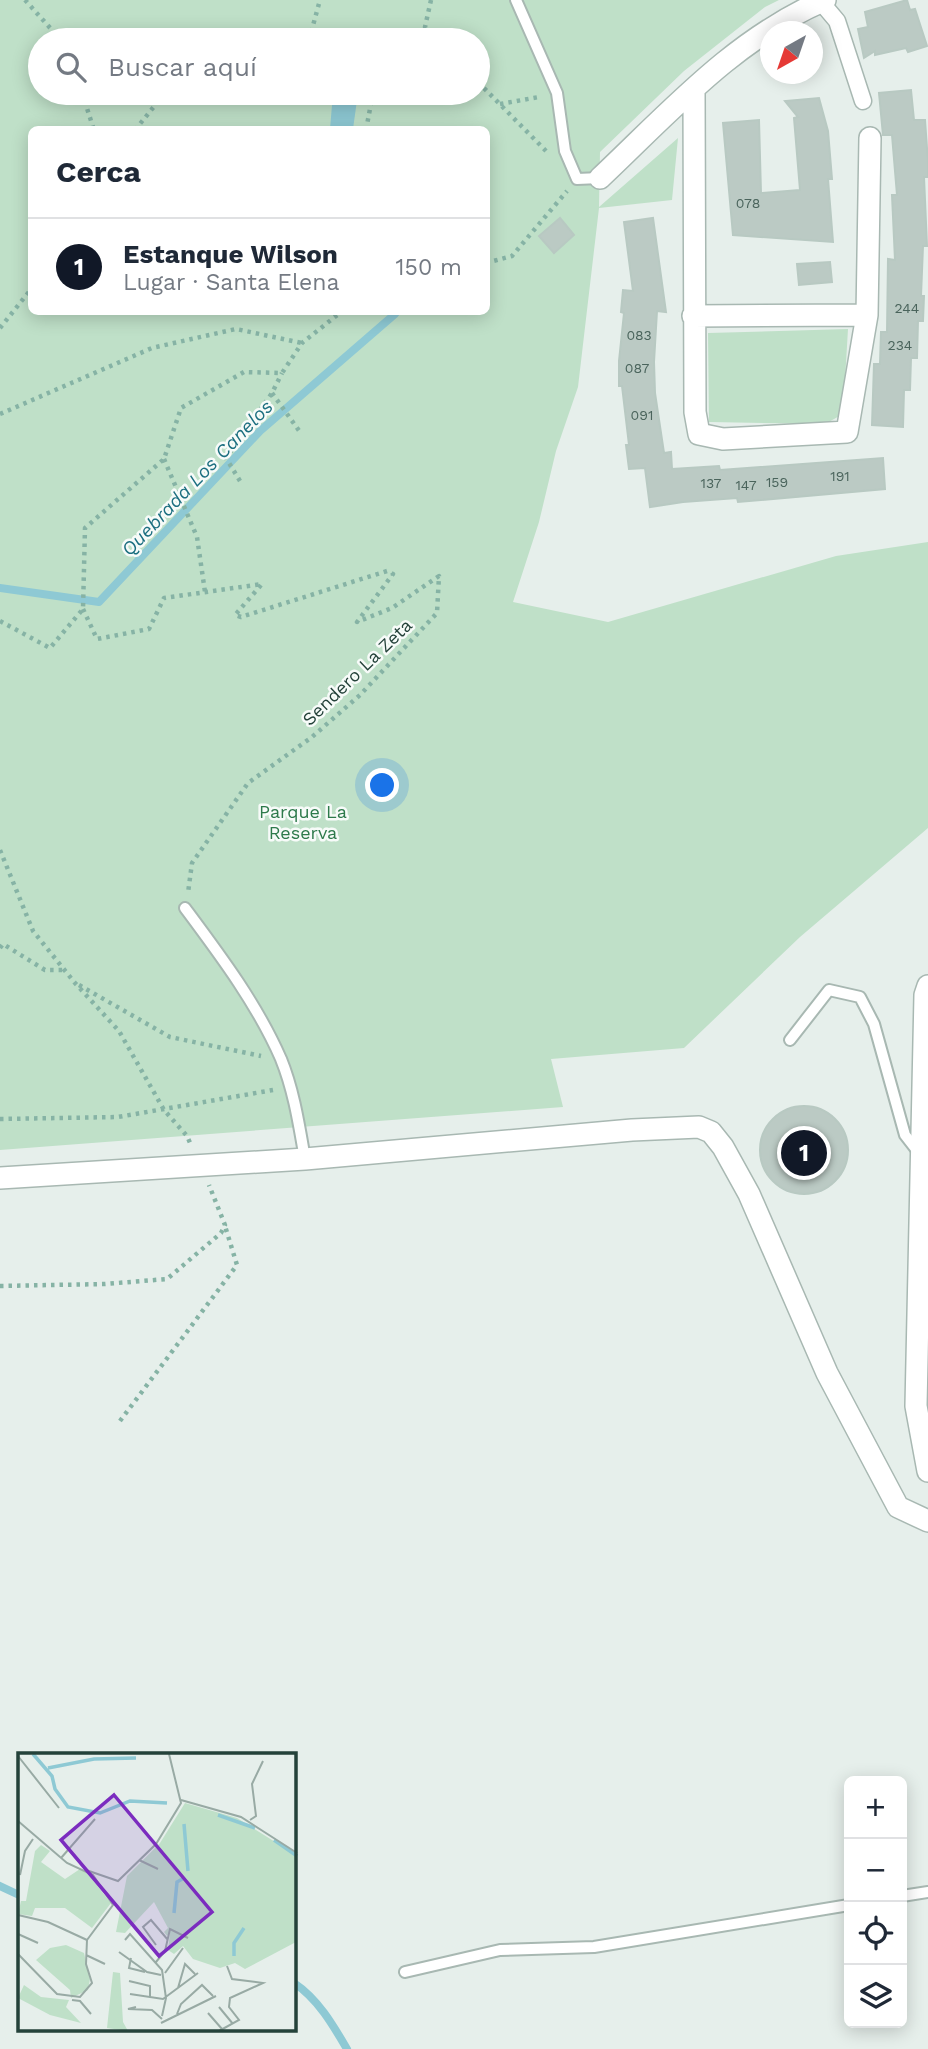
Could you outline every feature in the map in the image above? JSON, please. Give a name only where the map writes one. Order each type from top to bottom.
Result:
[{"type":"street","points":[[600,178],[733,54],[775,25],[822,1],[837,21],[863,101]]},
{"type":"street","points":[[694,90],[695,412],[699,434],[723,439],[847,432],[867,315],[870,138]]},
{"type":"street","points":[[694,316],[867,315]]},
{"type":"street","points":[[928,986],[925,995],[916,1406],[928,1471]]},
{"type":"street","points":[[0,1178],[305,1159],[673,1126],[699,1127],[711,1132],[723,1147],[749,1194],[827,1373],[898,1507],[928,1521]]},
{"type":"lane","points":[[516,0],[557,93],[565,151],[577,179],[600,178]]},
{"type":"lane","points":[[185,908],[250,1001],[281,1060],[290,1087],[305,1159]]},
{"type":"lane","points":[[790,1040],[829,990],[860,997],[874,1024],[905,1135],[922,1158]]},
{"type":"lane","points":[[907,1895],[928,1892]]},
{"type":"lane","points":[[405,1972],[500,1950],[594,1947],[844,1906]]},
{"type":"path","points":[[24,0],[50,28]]},
{"type":"path","points":[[312,28],[320,0]]},
{"type":"path","points":[[426,28],[430,0]]},
{"type":"path","points":[[499,104],[557,93]]},
{"type":"path","points":[[490,95],[548,152]]},
{"type":"path","points":[[86,105],[93,126]]},
{"type":"path","points":[[138,126],[155,105]]},
{"type":"path","points":[[367,126],[371,105]]},
{"type":"path","points":[[490,262],[512,256],[577,179]]},
{"type":"path","points":[[0,328],[28,293]]},
{"type":"path","points":[[240,481],[226,458],[272,393],[302,343],[337,315]]},
{"type":"path","points":[[0,414],[152,348],[236,329],[302,343]]},
{"type":"path","points":[[0,621],[50,648],[83,609],[85,528],[164,458],[181,408],[244,372],[282,373]]},
{"type":"path","points":[[272,393],[300,432]]},
{"type":"path","points":[[164,458],[197,537],[205,592]]},
{"type":"path","name":"Sendero La Zeta","points":[[83,609],[97,639],[149,629],[164,598],[262,584],[235,615],[241,617],[387,571],[393,574],[357,622],[392,608],[439,576],[437,613],[409,644],[360,695],[312,737],[248,783],[192,863],[185,908]]},
{"type":"path","points":[[0,850],[33,931],[119,1031],[164,1110],[187,1136],[225,1225],[237,1265],[120,1421]]},
{"type":"path","points":[[0,948],[3,944],[45,970],[66,970]]},
{"type":"path","points":[[75,983],[170,1037],[281,1060]]},
{"type":"path","points":[[0,1119],[118,1117],[290,1087]]},
{"type":"path","points":[[0,1286],[105,1284],[167,1279],[221,1233],[225,1225]]},
{"type":"green space","name":"Parque La Reserva","points":[[0,0],[779,0],[765,7],[684,71],[600,152],[599,207],[678,138],[672,200],[599,208],[578,387],[556,451],[539,522],[513,602],[608,622],[836,556],[928,542],[928,828],[800,937],[684,1048],[551,1059],[563,1107],[0,1150]]},
{"type":"green space","points":[[848,329],[843,414],[825,424],[709,422],[708,333]]},
{"type":"water","points":[[332,105],[356,105],[353,126],[330,126]]},
{"type":"building","points":[[907,0],[910,10],[915,9],[927,46],[908,52],[906,48],[875,55],[875,51],[864,58],[858,29],[868,27],[865,12]]},
{"type":"building","points":[[911,90],[914,120],[925,120],[928,162],[928,177],[924,177],[927,246],[923,246],[923,321],[918,321],[917,358],[911,358],[910,390],[904,390],[903,427],[872,425],[874,364],[880,364],[881,332],[887,332],[888,259],[895,260],[892,195],[897,195],[892,135],[883,135],[879,93]]},
{"type":"building","points":[[819,98],[828,131],[832,179],[828,179],[833,242],[733,235],[723,123],[759,120],[761,193],[800,190],[794,118],[798,117],[785,101]]},
{"type":"building","points":[[560,218],[574,235],[554,253],[539,236]]},
{"type":"building","points":[[653,218],[666,312],[657,311],[655,393],[664,453],[671,452],[672,469],[719,466],[720,470],[883,458],[885,489],[738,502],[737,498],[683,502],[650,507],[645,468],[629,469],[622,386],[619,386],[619,361],[624,313],[621,312],[623,290],[633,291],[624,222]]},
{"type":"building","points":[[830,262],[832,282],[799,285],[797,264]]},
{"type":"building","points":[[804,1106],[821,1109],[835,1119],[845,1133],[848,1150],[845,1167],[835,1181],[821,1191],[804,1194],[787,1191],[773,1181],[763,1167],[760,1150],[763,1133],[773,1119],[787,1109]]},
{"type":"waterway","name":"Quebrada Los Canelos","points":[[0,588],[99,602],[260,431],[394,315]]},
{"type":"waterway","points":[[0,1886],[18,1895]]},
{"type":"waterway","points":[[296,1984],[318,2005],[347,2049]]},
{"type":"place","name":"Estanque Wilson","points":[[804,1153]]}]
